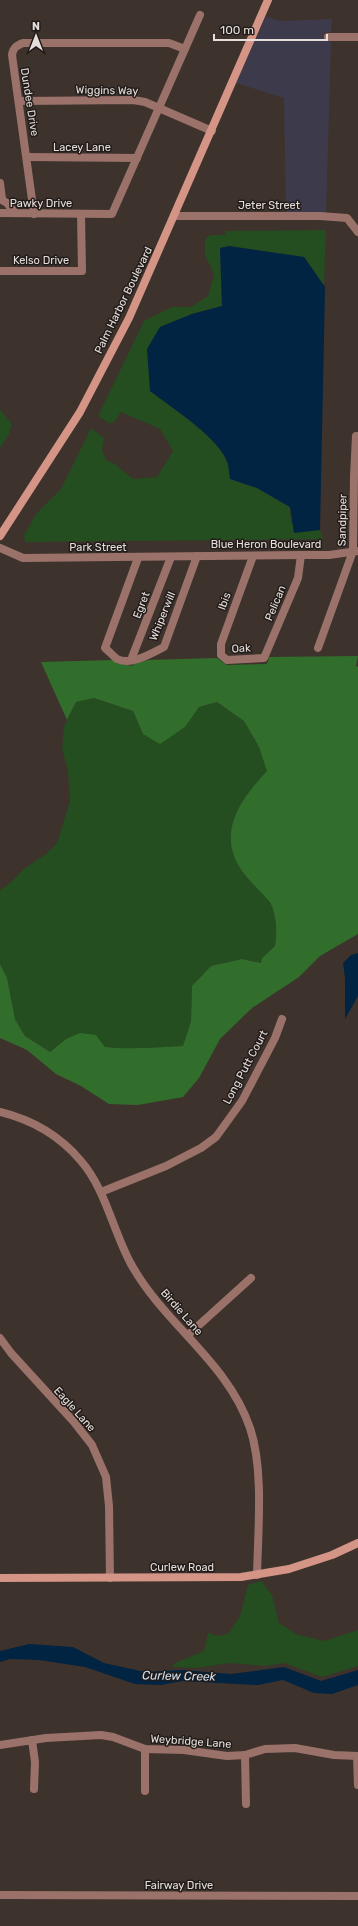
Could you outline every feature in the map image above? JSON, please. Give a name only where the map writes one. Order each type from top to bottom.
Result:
[{"type":"main road","name":"Palm Harbor Boulevard","points":[[0,536],[58,448],[94,387],[129,318],[268,0]]},
{"type":"main road","name":"Curlew Road","points":[[0,1578],[224,1577],[257,1575],[309,1564],[358,1543]]},
{"type":"street","points":[[82,214],[112,214],[200,15]]},
{"type":"street","points":[[328,37],[358,37]]},
{"type":"street","name":"Dundee Drive","points":[[34,214],[28,158],[12,56],[13,50],[16,46],[23,43],[169,43],[185,50]]},
{"type":"street","name":"Wiggins Way","points":[[19,101],[133,100],[145,102],[212,131]]},
{"type":"street","name":"Lacey Lane","points":[[28,158],[137,158]]},
{"type":"street","points":[[0,183],[1,199],[15,213]]},
{"type":"street","name":"Pawky Drive","points":[[0,213],[82,214]]},
{"type":"street","name":"Kelso Drive","points":[[0,271],[82,271],[82,214]]},
{"type":"street","name":"Jeter Street","points":[[174,216],[320,216],[347,218],[358,233]]},
{"type":"street","name":"Sandpiper","points":[[318,648],[356,551],[354,476],[357,436]]},
{"type":"street","name":"Park Street","points":[[0,548],[23,558],[138,558],[197,556]]},
{"type":"street","name":"Blue Heron Boulevard","points":[[197,556],[329,555],[356,551]]},
{"type":"street","name":"Pelican","points":[[264,658],[298,578],[301,555]]},
{"type":"street","name":"Whiperwill","points":[[131,660],[149,655],[164,648],[197,556]]},
{"type":"street","name":"Ibis","points":[[221,655],[221,644],[252,556]]},
{"type":"street","name":"Egret","points":[[131,660],[171,557]]},
{"type":"street","points":[[131,660],[118,659],[105,648],[138,558]]},
{"type":"street","name":"Oak","points":[[221,655],[227,660],[264,658]]},
{"type":"street","name":"Long Putt Court","points":[[101,1192],[166,1166],[202,1148],[216,1137],[242,1101],[275,1038],[282,1020]]},
{"type":"street","name":"Birdie Lane","points":[[0,1112],[34,1122],[53,1134],[83,1162],[101,1192],[117,1234],[132,1266],[148,1288],[232,1389],[252,1433],[258,1466],[257,1575]]},
{"type":"street","points":[[188,1335],[251,1278]]},
{"type":"street","name":"Eagle Lane","points":[[0,1338],[11,1354],[74,1422],[92,1445],[106,1477],[109,1506],[110,1578]]},
{"type":"street","name":"Weybridge Lane","points":[[0,1745],[32,1740],[101,1735],[113,1737],[145,1749],[184,1750],[227,1756],[245,1755],[265,1749],[295,1748],[334,1755],[358,1756]]},
{"type":"street","points":[[32,1740],[35,1762],[34,1789]]},
{"type":"street","points":[[144,1791],[145,1749]]},
{"type":"street","points":[[245,1755],[246,1804]]},
{"type":"street","points":[[358,1756],[358,1785]]},
{"type":"street","name":"Fairway Drive","points":[[0,1895],[358,1896]]},
{"type":"shaded area","points":[[266,16],[280,21],[332,19],[331,32],[324,33],[324,41],[331,41],[326,216],[288,216],[288,212],[286,212],[284,98],[236,83]]},
{"type":"green space","points":[[326,230],[324,286],[304,257],[229,246],[220,248],[222,306],[192,314],[160,327],[150,391],[194,424],[216,444],[228,464],[230,479],[257,488],[290,507],[291,523],[320,530],[323,539],[25,542],[24,535],[36,514],[61,489],[91,428],[104,438],[102,450],[106,460],[115,464],[133,479],[157,477],[173,451],[160,429],[121,412],[115,421],[110,424],[98,416],[144,321],[172,307],[191,307],[208,296],[214,274],[205,255],[205,240],[210,235],[226,235],[225,231]]},
{"type":"green space","points":[[0,410],[12,424],[9,434],[0,448]]},
{"type":"green space","points":[[358,656],[356,666],[358,667],[358,934],[320,956],[299,977],[252,1008],[220,1039],[199,1078],[183,1097],[138,1105],[109,1104],[81,1086],[56,1074],[27,1050],[0,1038],[0,964],[7,978],[15,1019],[25,1036],[50,1052],[66,1039],[80,1033],[96,1035],[105,1047],[134,1048],[183,1046],[191,1021],[192,986],[211,966],[242,959],[261,963],[262,958],[275,946],[276,941],[275,920],[271,904],[245,875],[236,861],[231,847],[231,833],[234,820],[240,807],[247,794],[267,771],[259,747],[244,721],[217,702],[199,707],[185,727],[160,744],[143,734],[133,711],[94,698],[76,702],[67,720],[41,662],[113,660],[117,663],[133,666],[134,664],[148,660],[217,658],[227,665],[266,664],[269,657]]},
{"type":"green space","points":[[93,698],[133,711],[143,734],[185,727],[199,707],[217,702],[244,721],[259,747],[268,771],[257,782],[240,807],[234,820],[231,833],[231,847],[236,861],[245,875],[267,897],[271,904],[276,925],[275,946],[262,958],[262,963],[242,959],[211,966],[192,986],[191,1021],[183,1046],[134,1048],[105,1047],[96,1035],[66,1039],[50,1052],[25,1036],[15,1019],[7,978],[0,964],[0,890],[10,883],[25,868],[46,854],[57,843],[70,801],[68,771],[62,749],[64,727],[76,702]]},
{"type":"green space","points":[[261,1581],[272,1595],[279,1623],[296,1634],[324,1641],[358,1630],[358,1666],[322,1677],[284,1663],[266,1666],[230,1663],[196,1668],[172,1667],[175,1663],[204,1651],[208,1633],[218,1636],[228,1634],[240,1616],[248,1585]]},
{"type":"water","points":[[229,246],[304,257],[325,287],[320,530],[294,533],[290,507],[257,488],[230,479],[228,464],[216,444],[194,424],[150,391],[147,349],[160,327],[192,314],[222,306],[220,248]]},
{"type":"water","points":[[358,953],[358,996],[345,1019],[345,978],[343,963],[351,955]]},
{"type":"water","name":"Curlew Creek","points":[[29,1644],[73,1647],[104,1663],[145,1672],[183,1670],[231,1674],[284,1667],[321,1681],[358,1670],[358,1685],[332,1694],[314,1693],[283,1680],[258,1685],[183,1681],[161,1685],[135,1684],[85,1667],[39,1660],[10,1659],[0,1662],[0,1651]]}]
